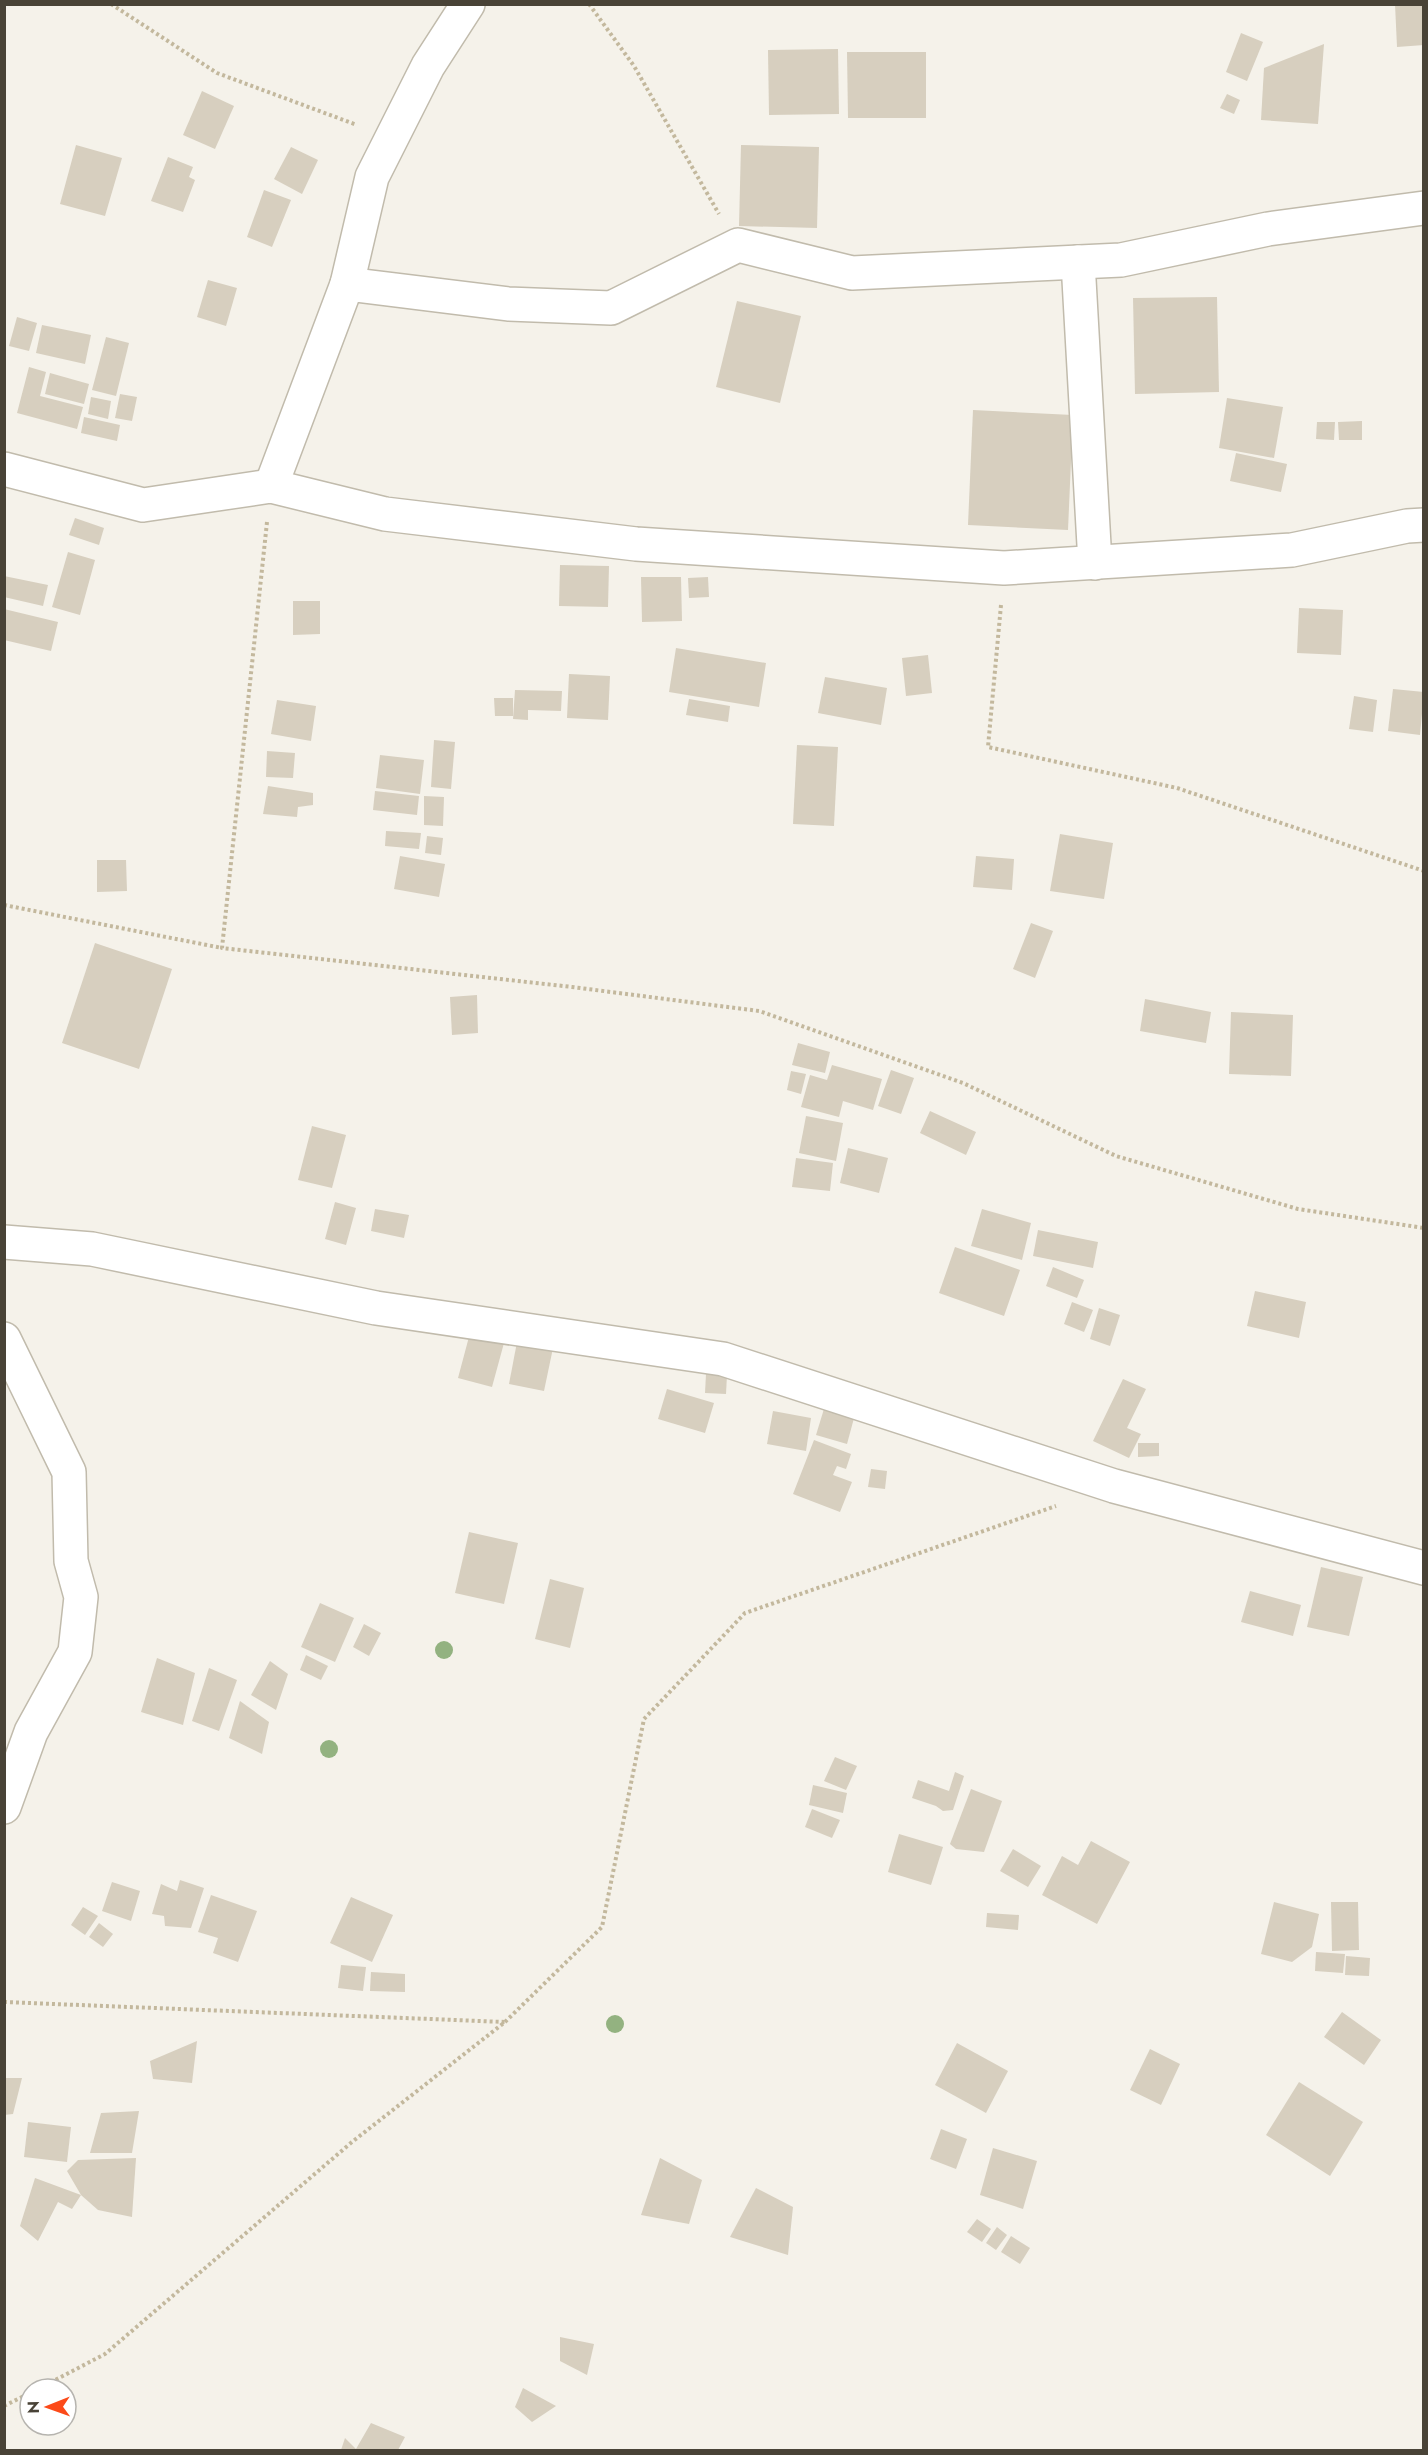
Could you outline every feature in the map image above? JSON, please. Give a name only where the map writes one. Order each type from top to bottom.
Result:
[{"type":"street","points":[[271,486],[347,284],[372,177],[428,66],[468,4]]},
{"type":"street","points":[[347,284],[508,304],[611,308],[738,245],[852,273],[1121,260],[1268,229],[1424,208]]},
{"type":"street","points":[[1078,262],[1095,563]]},
{"type":"street","points":[[4,469],[143,505],[271,486],[385,514],[636,544],[1004,568],[1292,550],[1407,526],[1424,525]]},
{"type":"street","points":[[4,1242],[92,1249],[376,1308],[723,1359],[1114,1486],[1424,1568]]},
{"type":"street","points":[[4,1339],[69,1472],[71,1561],[81,1597],[75,1652],[31,1732],[4,1808]]},
{"type":"path","points":[[111,4],[218,73],[392,138]]},
{"type":"path","points":[[589,4],[634,66],[738,245]]},
{"type":"path","points":[[222,948],[271,486]]},
{"type":"path","points":[[1004,568],[988,747],[1177,788],[1424,870]]},
{"type":"path","points":[[4,905],[222,948],[572,987],[759,1011],[963,1083],[1116,1156],[1298,1209],[1424,1228]]},
{"type":"path","points":[[61,2377],[105,2354],[352,2142],[505,2022],[602,1927],[644,1719],[745,1613],[1058,1505]]},
{"type":"path","points":[[4,2002],[505,2022]]},
{"type":"path","points":[[4,2406],[18,2399]]},
{"type":"building","points":[[1395,4],[1424,4],[1424,45],[1397,47]]},
{"type":"building","points":[[1241,33],[1263,42],[1247,81],[1226,72]]},
{"type":"building","points":[[1324,44],[1318,124],[1261,120],[1264,68]]},
{"type":"building","points":[[838,49],[839,114],[769,115],[768,50]]},
{"type":"building","points":[[847,52],[926,52],[926,118],[848,118]]},
{"type":"building","points":[[202,91],[234,106],[215,149],[183,135]]},
{"type":"building","points":[[1227,94],[1240,100],[1234,114],[1220,108]]},
{"type":"building","points":[[76,145],[122,158],[105,216],[60,204]]},
{"type":"building","points":[[741,145],[819,147],[817,228],[739,226]]},
{"type":"building","points":[[291,147],[318,160],[302,194],[274,179]]},
{"type":"building","points":[[168,157],[193,167],[189,177],[195,180],[183,212],[151,201]]},
{"type":"building","points":[[264,190],[291,200],[272,247],[247,237]]},
{"type":"building","points":[[208,280],[237,288],[226,326],[197,317]]},
{"type":"building","points":[[1217,297],[1219,392],[1135,394],[1133,298]]},
{"type":"building","points":[[737,301],[801,316],[780,403],[716,387]]},
{"type":"building","points":[[17,317],[37,323],[29,351],[9,346]]},
{"type":"building","points":[[42,325],[91,335],[85,364],[36,353]]},
{"type":"building","points":[[106,337],[129,343],[116,396],[92,390]]},
{"type":"building","points":[[29,367],[46,372],[40,396],[83,407],[77,429],[17,413]]},
{"type":"building","points":[[50,373],[89,384],[84,404],[45,394]]},
{"type":"building","points":[[120,394],[137,397],[132,421],[115,418]]},
{"type":"building","points":[[91,397],[111,401],[108,419],[88,414]]},
{"type":"building","points":[[1227,398],[1283,407],[1274,458],[1219,448]]},
{"type":"building","points":[[973,410],[1073,415],[1068,530],[968,525]]},
{"type":"building","points":[[84,417],[120,425],[117,441],[81,433]]},
{"type":"building","points":[[1362,421],[1362,440],[1339,440],[1338,422]]},
{"type":"building","points":[[1317,422],[1335,422],[1334,440],[1316,439]]},
{"type":"building","points":[[1236,453],[1287,464],[1281,492],[1230,481]]},
{"type":"building","points":[[75,518],[104,528],[99,545],[69,535]]},
{"type":"building","points":[[68,552],[95,560],[80,615],[52,607]]},
{"type":"building","points":[[560,565],[609,566],[608,607],[559,606]]},
{"type":"building","points":[[4,576],[48,585],[43,606],[4,597]]},
{"type":"building","points":[[641,577],[681,577],[682,621],[642,622]]},
{"type":"building","points":[[708,577],[709,597],[689,598],[688,578]]},
{"type":"building","points":[[293,601],[320,601],[320,634],[293,635]]},
{"type":"building","points":[[1299,608],[1343,610],[1341,655],[1297,653]]},
{"type":"building","points":[[4,609],[58,622],[51,651],[4,640]]},
{"type":"building","points":[[676,648],[766,663],[759,707],[669,692]]},
{"type":"building","points":[[928,655],[932,693],[906,696],[902,658]]},
{"type":"building","points":[[569,674],[610,676],[608,720],[567,718]]},
{"type":"building","points":[[825,677],[887,688],[881,725],[818,713]]},
{"type":"building","points":[[1393,689],[1424,692],[1420,735],[1388,731]]},
{"type":"building","points":[[515,690],[562,691],[561,711],[528,710],[528,720],[513,719]]},
{"type":"building","points":[[1354,696],[1377,700],[1373,732],[1349,729]]},
{"type":"building","points":[[494,698],[513,698],[513,716],[495,716]]},
{"type":"building","points":[[689,699],[730,706],[728,722],[686,715]]},
{"type":"building","points":[[277,700],[316,706],[311,741],[271,734]]},
{"type":"building","points":[[434,740],[455,742],[451,789],[431,787]]},
{"type":"building","points":[[797,745],[838,747],[834,826],[793,824]]},
{"type":"building","points":[[267,751],[295,753],[293,778],[266,777]]},
{"type":"building","points":[[380,755],[424,760],[420,794],[376,788]]},
{"type":"building","points":[[268,786],[313,793],[313,805],[298,807],[297,817],[263,814]]},
{"type":"building","points":[[375,791],[419,796],[417,815],[373,810]]},
{"type":"building","points":[[424,796],[444,797],[443,826],[424,825]]},
{"type":"building","points":[[386,831],[421,833],[419,849],[385,846]]},
{"type":"building","points":[[1060,834],[1113,843],[1104,899],[1050,891]]},
{"type":"building","points":[[427,836],[443,838],[441,855],[425,853]]},
{"type":"building","points":[[400,856],[445,864],[439,897],[394,889]]},
{"type":"building","points":[[976,856],[1014,859],[1012,890],[973,887]]},
{"type":"building","points":[[97,860],[126,860],[127,891],[97,892]]},
{"type":"building","points":[[1031,923],[1053,931],[1035,978],[1013,969]]},
{"type":"building","points":[[95,943],[172,969],[139,1069],[62,1043]]},
{"type":"building","points":[[477,995],[478,1033],[452,1035],[450,997]]},
{"type":"building","points":[[1145,999],[1211,1012],[1206,1043],[1140,1031]]},
{"type":"building","points":[[1231,1012],[1293,1015],[1291,1076],[1229,1074]]},
{"type":"building","points":[[798,1043],[830,1052],[825,1073],[792,1065]]},
{"type":"building","points":[[832,1065],[882,1079],[873,1110],[843,1101],[839,1117],[801,1107],[810,1075],[827,1080]]},
{"type":"building","points":[[891,1070],[914,1078],[901,1114],[878,1106]]},
{"type":"building","points":[[791,1071],[806,1074],[801,1094],[787,1090]]},
{"type":"building","points":[[930,1111],[976,1132],[966,1155],[920,1133]]},
{"type":"building","points":[[806,1116],[843,1123],[836,1161],[799,1153]]},
{"type":"building","points":[[312,1126],[346,1135],[332,1188],[298,1180]]},
{"type":"building","points":[[848,1148],[888,1158],[879,1193],[840,1183]]},
{"type":"building","points":[[796,1158],[833,1163],[830,1191],[792,1187]]},
{"type":"building","points":[[335,1202],[356,1208],[346,1245],[325,1239]]},
{"type":"building","points":[[375,1209],[409,1215],[404,1238],[371,1231]]},
{"type":"building","points":[[982,1209],[1031,1223],[1022,1260],[971,1246]]},
{"type":"building","points":[[1038,1230],[1098,1242],[1093,1268],[1033,1256]]},
{"type":"building","points":[[955,1247],[1020,1270],[1004,1316],[939,1293]]},
{"type":"building","points":[[1053,1267],[1084,1280],[1077,1298],[1046,1286]]},
{"type":"building","points":[[1255,1291],[1306,1302],[1299,1338],[1247,1326]]},
{"type":"building","points":[[1072,1302],[1093,1310],[1084,1332],[1064,1324]]},
{"type":"building","points":[[1099,1308],[1120,1315],[1110,1346],[1090,1339]]},
{"type":"building","points":[[470,1333],[504,1343],[492,1387],[458,1378]]},
{"type":"building","points":[[517,1342],[553,1348],[544,1391],[509,1384]]},
{"type":"building","points":[[706,1374],[727,1375],[726,1394],[705,1393]]},
{"type":"building","points":[[1123,1379],[1146,1389],[1127,1428],[1141,1434],[1129,1458],[1093,1441]]},
{"type":"building","points":[[667,1389],[714,1403],[705,1433],[658,1419]]},
{"type":"building","points":[[827,1399],[857,1407],[847,1444],[816,1435]]},
{"type":"building","points":[[773,1411],[811,1418],[806,1451],[767,1444]]},
{"type":"building","points":[[814,1440],[851,1454],[846,1469],[837,1466],[833,1475],[852,1482],[840,1512],[793,1494]]},
{"type":"building","points":[[1138,1443],[1159,1443],[1159,1456],[1138,1457]]},
{"type":"building","points":[[871,1469],[887,1471],[885,1489],[868,1487]]},
{"type":"building","points":[[469,1532],[518,1543],[504,1604],[455,1593]]},
{"type":"building","points":[[1321,1567],[1363,1577],[1349,1636],[1307,1627]]},
{"type":"building","points":[[550,1579],[584,1588],[570,1648],[535,1639]]},
{"type":"building","points":[[1250,1591],[1301,1605],[1293,1636],[1241,1622]]},
{"type":"building","points":[[320,1603],[354,1618],[335,1662],[301,1647]]},
{"type":"building","points":[[364,1624],[381,1633],[369,1656],[353,1647]]},
{"type":"building","points":[[306,1655],[328,1666],[321,1680],[300,1670]]},
{"type":"building","points":[[157,1658],[195,1673],[183,1725],[141,1712]]},
{"type":"building","points":[[270,1661],[288,1674],[276,1710],[251,1695]]},
{"type":"building","points":[[209,1668],[237,1680],[219,1731],[192,1721]]},
{"type":"building","points":[[240,1701],[269,1722],[262,1754],[229,1738]]},
{"type":"building","points":[[835,1757],[857,1766],[846,1790],[824,1781]]},
{"type":"building","points":[[955,1772],[964,1776],[953,1810],[943,1811],[936,1806],[912,1798],[918,1780],[949,1791]]},
{"type":"building","points":[[813,1785],[847,1793],[843,1813],[809,1805]]},
{"type":"building","points":[[971,1789],[1002,1801],[984,1852],[956,1849],[950,1844]]},
{"type":"building","points":[[812,1809],[840,1820],[832,1838],[805,1827]]},
{"type":"building","points":[[899,1834],[943,1847],[931,1885],[888,1872]]},
{"type":"building","points":[[1091,1841],[1130,1862],[1097,1924],[1042,1895],[1062,1856],[1078,1865]]},
{"type":"building","points":[[1013,1849],[1041,1866],[1028,1887],[1000,1871]]},
{"type":"building","points":[[180,1880],[204,1888],[191,1928],[165,1926],[164,1916],[152,1914],[161,1884],[177,1891]]},
{"type":"building","points":[[112,1882],[140,1891],[131,1921],[102,1911]]},
{"type":"building","points":[[211,1895],[257,1911],[238,1962],[213,1953],[218,1938],[198,1932]]},
{"type":"building","points":[[351,1897],[393,1915],[372,1962],[330,1943]]},
{"type":"building","points":[[1274,1902],[1319,1914],[1312,1947],[1292,1962],[1261,1954]]},
{"type":"building","points":[[1331,1902],[1358,1902],[1359,1950],[1332,1951]]},
{"type":"building","points":[[83,1907],[98,1916],[85,1935],[71,1925]]},
{"type":"building","points":[[987,1913],[1019,1915],[1018,1930],[986,1927]]},
{"type":"building","points":[[99,1923],[113,1934],[103,1947],[89,1937]]},
{"type":"building","points":[[1316,1952],[1345,1954],[1343,1973],[1315,1971]]},
{"type":"building","points":[[1346,1956],[1370,1958],[1369,1976],[1345,1975]]},
{"type":"building","points":[[341,1965],[366,1967],[363,1991],[338,1988]]},
{"type":"building","points":[[371,1972],[405,1974],[405,1992],[370,1991]]},
{"type":"building","points":[[1342,2012],[1381,2040],[1364,2065],[1324,2037]]},
{"type":"building","points":[[197,2041],[192,2083],[153,2079],[150,2061]]},
{"type":"building","points":[[957,2043],[1008,2071],[986,2113],[935,2085]]},
{"type":"building","points":[[1150,2049],[1180,2064],[1161,2105],[1130,2090]]},
{"type":"building","points":[[4,2078],[22,2078],[13,2114],[4,2115]]},
{"type":"building","points":[[1299,2082],[1363,2122],[1330,2176],[1266,2135]]},
{"type":"building","points":[[139,2111],[132,2153],[90,2153],[101,2113]]},
{"type":"building","points":[[28,2122],[71,2127],[67,2162],[24,2157]]},
{"type":"building","points":[[941,2129],[967,2139],[956,2169],[930,2159]]},
{"type":"building","points":[[993,2148],[1037,2161],[1023,2209],[980,2195]]},
{"type":"building","points":[[136,2158],[132,2217],[98,2210],[81,2195],[67,2171],[78,2160]]},
{"type":"building","points":[[660,2158],[702,2180],[689,2224],[641,2215]]},
{"type":"building","points":[[35,2178],[81,2195],[72,2209],[58,2202],[38,2241],[20,2226]]},
{"type":"building","points":[[756,2188],[793,2207],[788,2255],[730,2237]]},
{"type":"building","points":[[977,2219],[991,2229],[982,2242],[967,2232]]},
{"type":"building","points":[[997,2227],[1007,2235],[996,2250],[986,2243]]},
{"type":"building","points":[[1011,2236],[1030,2248],[1020,2264],[1001,2252]]},
{"type":"building","points":[[560,2337],[594,2344],[587,2375],[560,2361]]},
{"type":"building","points":[[523,2388],[556,2406],[532,2422],[515,2407]]},
{"type":"building","points":[[371,2423],[405,2437],[398,2450],[341,2450],[345,2438],[356,2449]]}]
